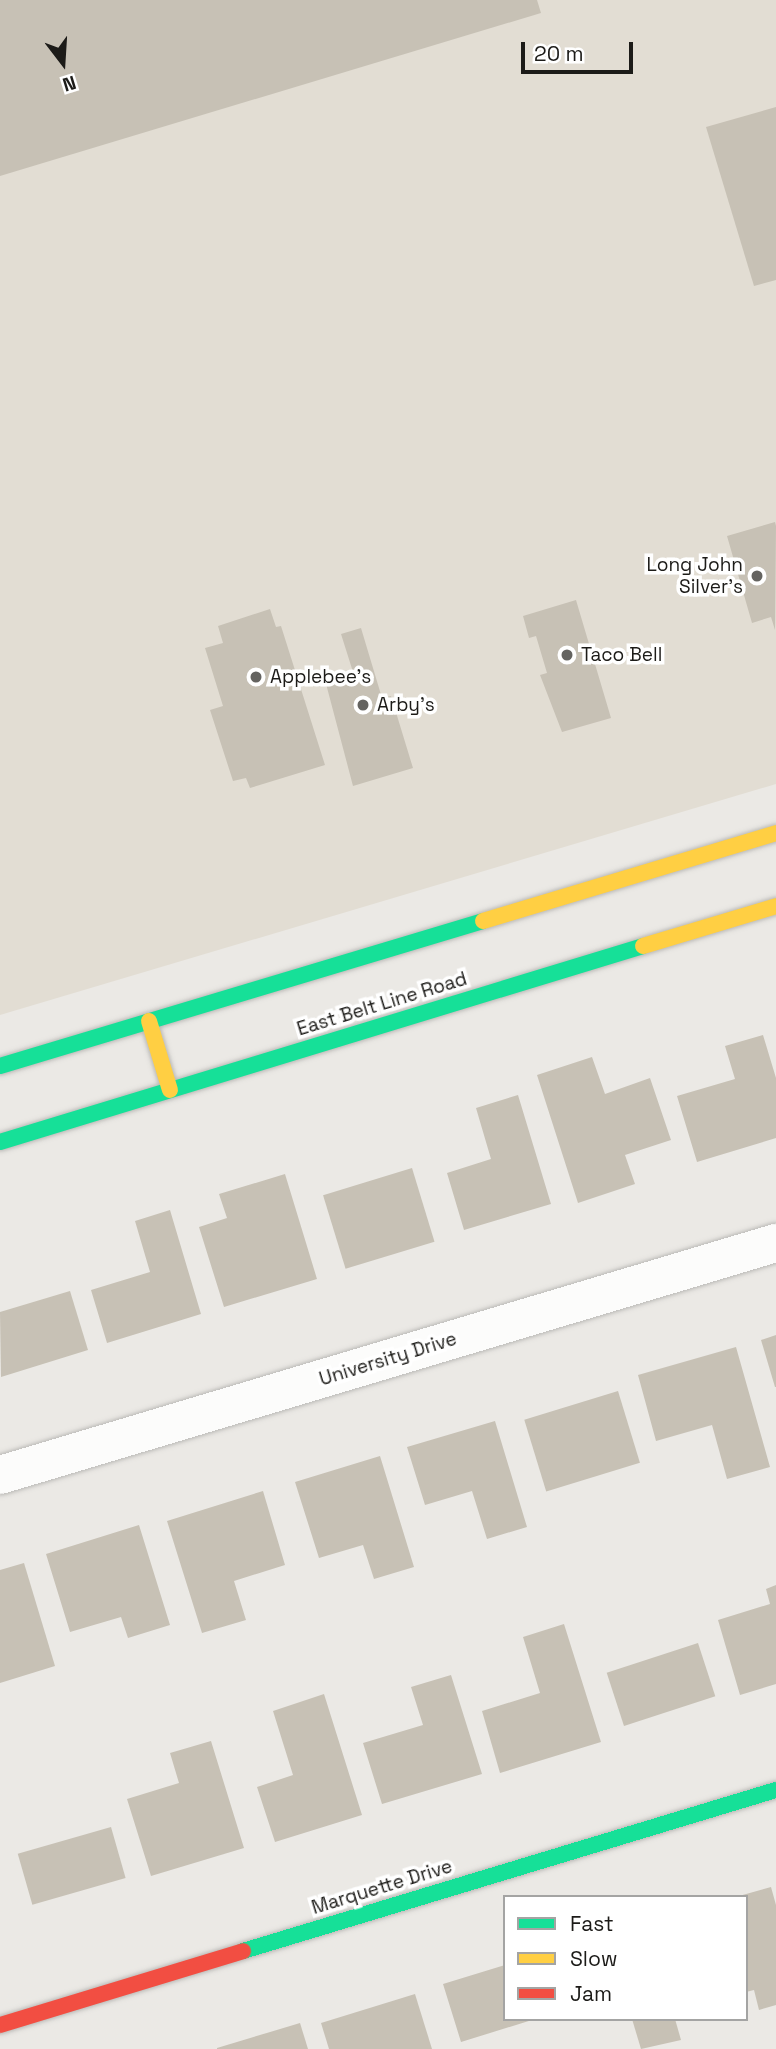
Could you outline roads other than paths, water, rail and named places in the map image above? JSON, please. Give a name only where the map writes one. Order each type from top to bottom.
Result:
[{"type":"main road","points":[[0,1066],[776,833]]},
{"type":"main road","name":"East Belt Line Road","points":[[0,1142],[776,906]]},
{"type":"main road","points":[[149,1021],[170,1090]]},
{"type":"main road","name":"Marquette Drive","points":[[0,2025],[776,1790]]},
{"type":"street","name":"University Drive","points":[[0,1475],[776,1244]]},
{"type":"place","name":"Long John Silver's","points":[[757,576]]},
{"type":"place","name":"Taco Bell","points":[[567,655]]},
{"type":"place","name":"Applebee's","points":[[256,677]]},
{"type":"place","name":"Arby's","points":[[363,705]]}]
